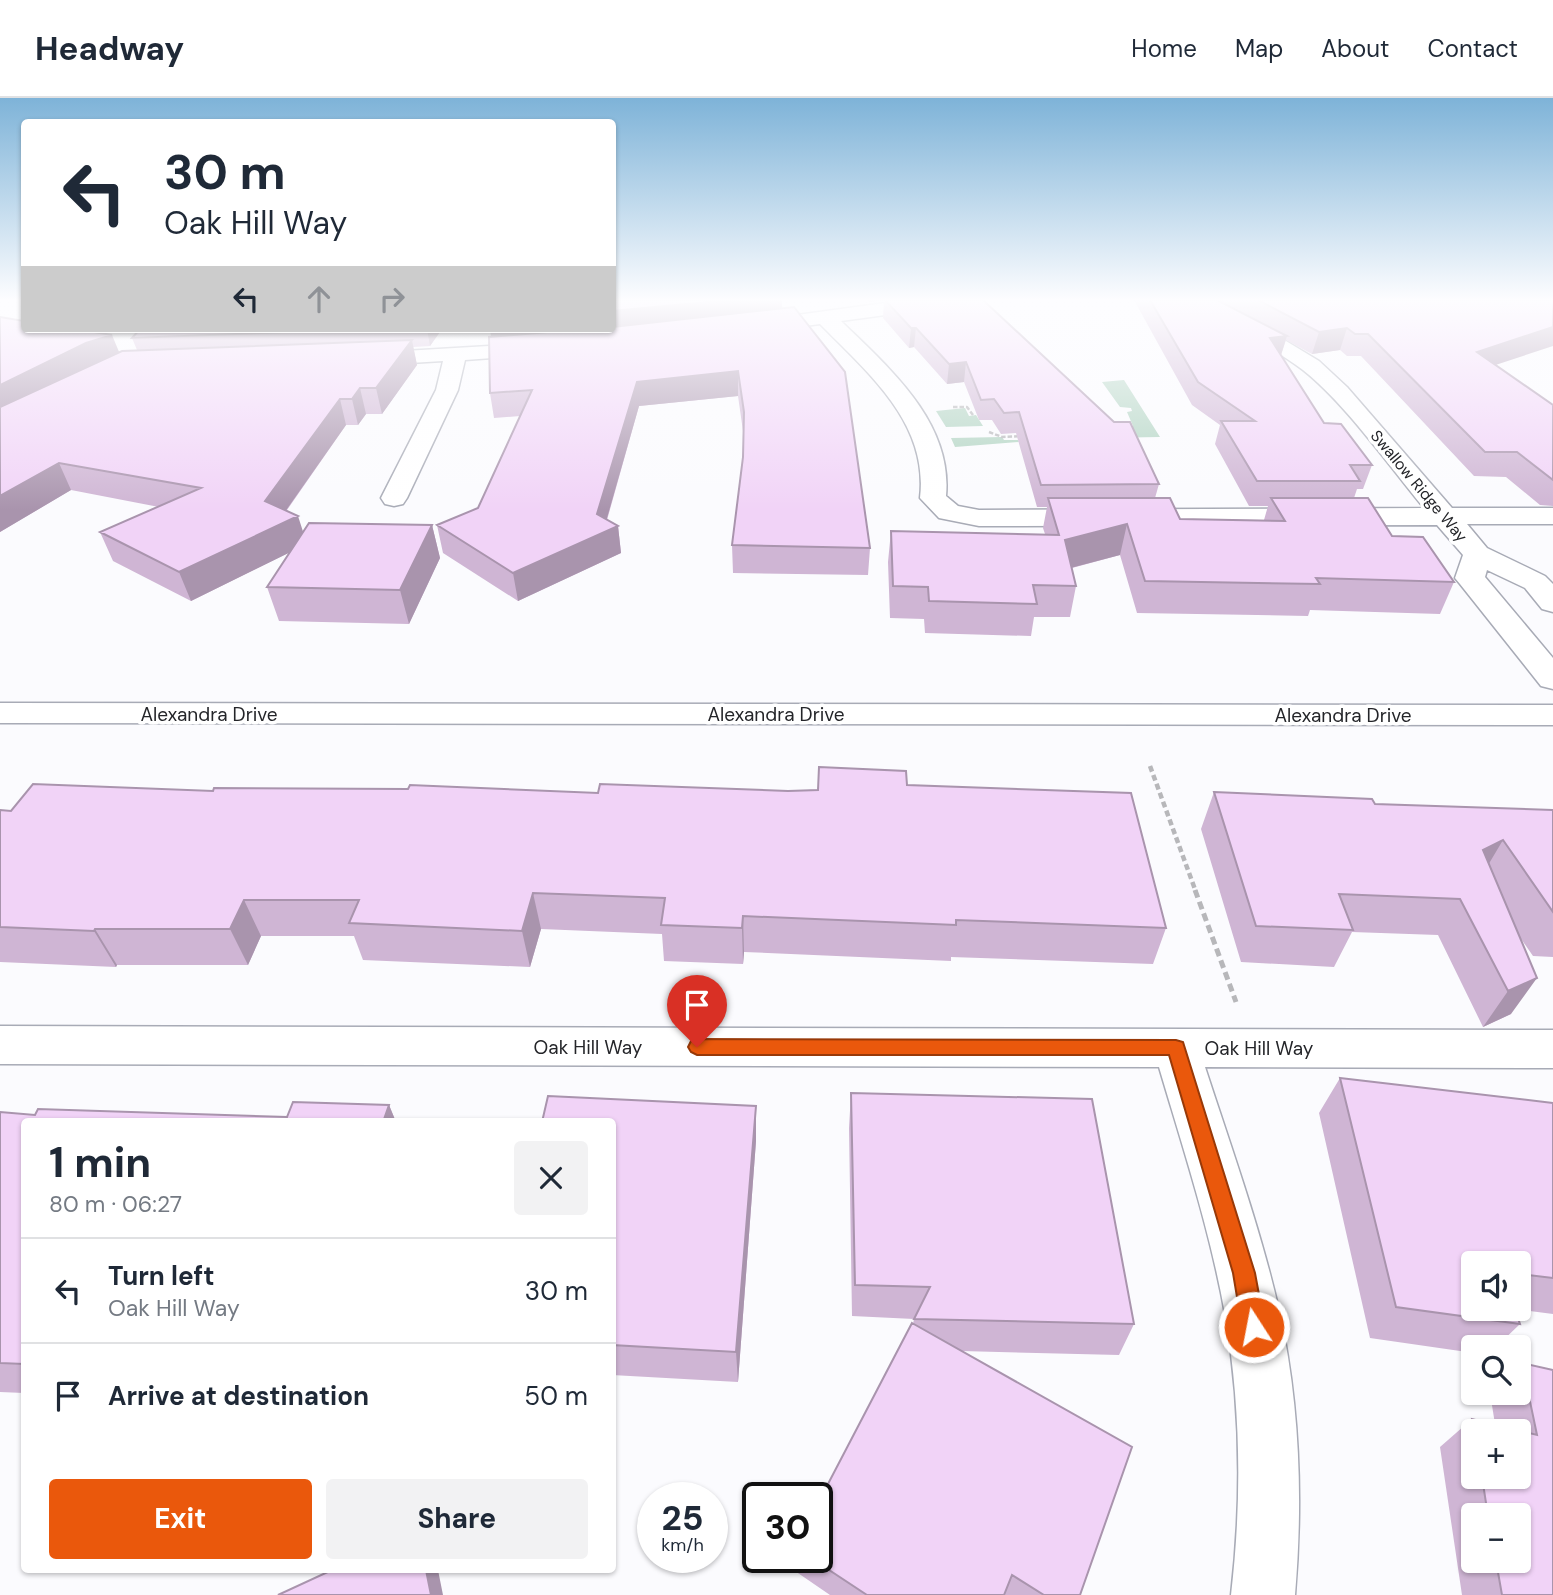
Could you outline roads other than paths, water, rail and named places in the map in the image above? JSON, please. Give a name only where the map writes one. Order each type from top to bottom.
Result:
[{"type":"street","points":[[394,498],[447,390],[452,370]]},
{"type":"street","points":[[877,370],[909,408],[932,458],[933,498],[949,512],[979,518],[1553,516]]},
{"type":"street","name":"Swallow Ridge Way","points":[[1314,370],[1326,379],[1477,554],[1535,582],[1553,603]]},
{"type":"street","name":"Swallow Ridge Way","points":[[1477,554],[1470,578],[1553,679]]},
{"type":"street","points":[[1511,627],[1553,627]]},
{"type":"street","name":"Alexandra Drive","points":[[0,713],[1553,715]]},
{"type":"street","name":"Oak Hill Way","points":[[0,1045],[1553,1049]]},
{"type":"street","points":[[1176,1048],[1244,1273],[1259,1354],[1268,1447],[1268,1553],[1263,1595]]}]
